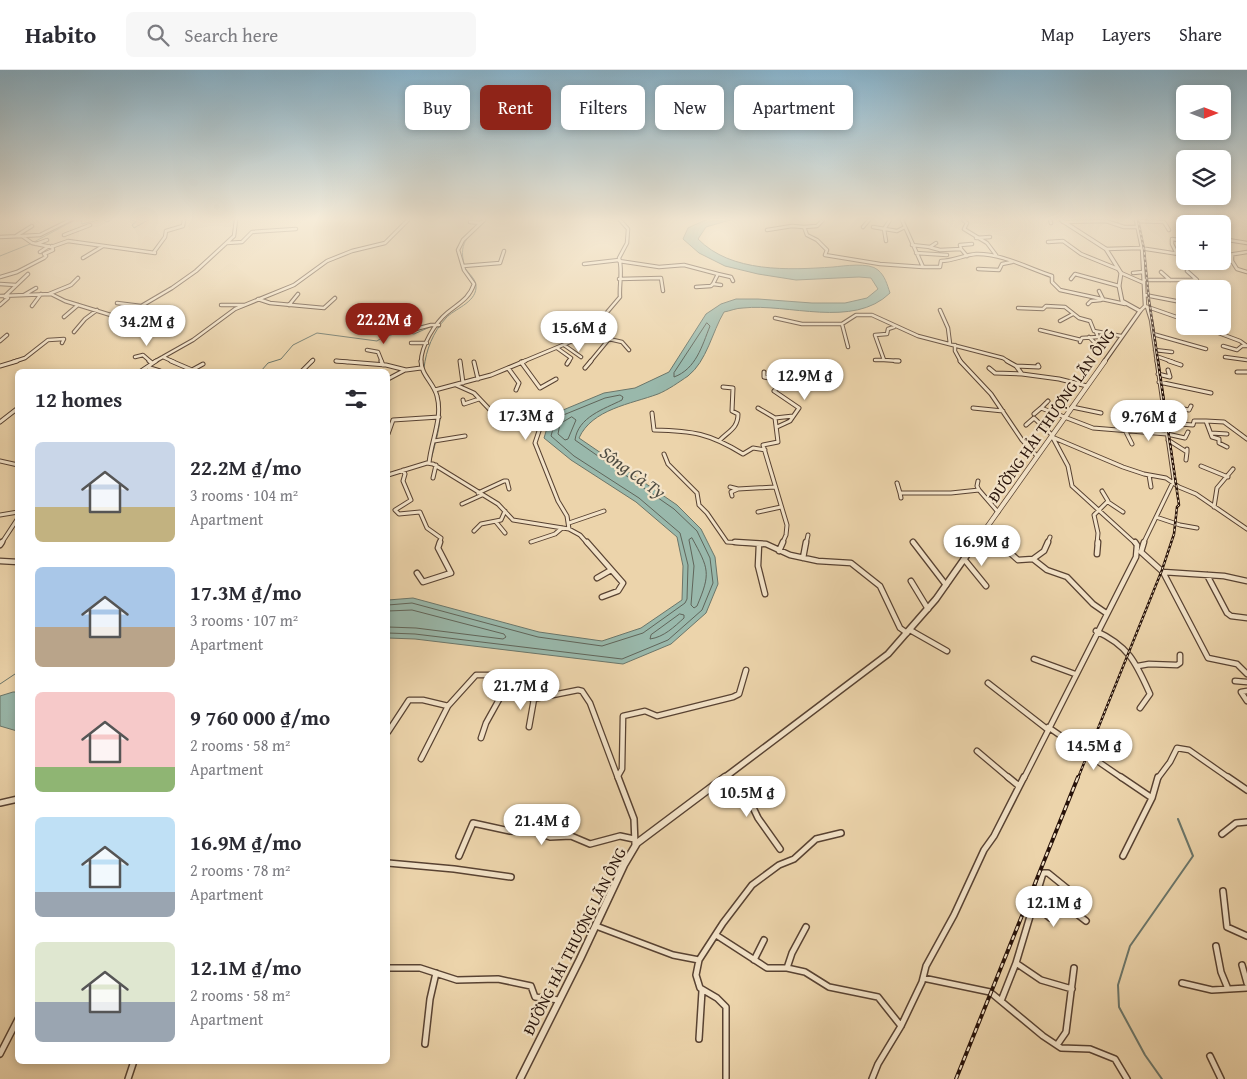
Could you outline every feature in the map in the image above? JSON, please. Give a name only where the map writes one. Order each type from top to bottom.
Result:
[{"type":"street","points":[[0,277],[24,267]]},
{"type":"street","points":[[0,296],[49,294],[78,305],[121,316],[129,314],[187,278],[199,267]]},
{"type":"street","points":[[144,369],[193,340],[232,311],[295,284],[317,267]]},
{"type":"street","points":[[429,463],[439,418],[438,399],[437,389],[424,377],[421,368],[422,353],[445,315],[471,294],[474,284],[466,267]]},
{"type":"street","points":[[437,389],[478,379],[572,342],[595,323],[620,298],[622,267]]},
{"type":"street","points":[[692,267],[731,277],[733,281]]},
{"type":"street","points":[[978,269],[994,271],[999,270],[1000,267]]},
{"type":"street","points":[[1027,267],[1052,276],[1052,282],[1060,290],[1125,304],[1140,311],[1146,306]]},
{"type":"street","points":[[1111,267],[1144,282],[1197,280],[1187,271]]},
{"type":"street","points":[[1118,267],[1120,271],[1119,286],[1121,298],[1125,304]]},
{"type":"street","points":[[872,1079],[878,1064],[901,1026],[923,978],[926,966],[954,915],[984,850],[994,836],[1174,480],[1153,334],[1146,306],[1143,267]]},
{"type":"street","points":[[1236,267],[1247,272]]},
{"type":"street","points":[[1133,272],[1143,272]]},
{"type":"street","points":[[1160,272],[1171,281]]},
{"type":"street","points":[[5,296],[26,276],[10,274]]},
{"type":"street","points":[[713,284],[718,274]]},
{"type":"street","points":[[1071,279],[1075,274],[1119,286]]},
{"type":"street","points":[[49,294],[71,285],[78,278]]},
{"type":"street","points":[[620,279],[661,278],[664,291]]},
{"type":"street","points":[[0,284],[16,285]]},
{"type":"street","points":[[696,287],[711,286],[713,284],[721,285]]},
{"type":"street","points":[[24,295],[36,288]]},
{"type":"street","points":[[1099,292],[1103,299]]},
{"type":"street","points":[[32,306],[41,294]]},
{"type":"street","points":[[289,305],[298,294]]},
{"type":"street","points":[[1145,295],[1176,301]]},
{"type":"street","points":[[0,296],[8,298],[0,305]]},
{"type":"street","points":[[258,299],[266,302],[324,308],[335,298]]},
{"type":"street","points":[[1088,304],[1091,301],[1103,299]]},
{"type":"street","points":[[118,303],[141,306]]},
{"type":"street","points":[[1060,303],[1074,314],[1090,321],[1092,330],[1121,336]]},
{"type":"street","points":[[221,304],[244,305]]},
{"type":"street","points":[[64,317],[78,305]]},
{"type":"street","points":[[1018,308],[1043,309],[1046,306],[1057,309],[1069,306]]},
{"type":"street","points":[[1146,306],[1176,317]]},
{"type":"street","points":[[74,332],[85,319],[97,310]]},
{"type":"street","points":[[940,310],[948,326],[950,344]]},
{"type":"street","name":"ĐƯỜNG HẢI THƯỢNG LÃN ÔNG","points":[[520,1079],[635,846],[650,832],[880,661],[909,632],[946,585],[1140,311]]},
{"type":"street","points":[[1060,321],[1074,314]]},
{"type":"street","points":[[775,318],[802,324],[842,324],[854,315],[874,315],[894,327],[918,336],[1003,358],[1016,366],[1022,374]]},
{"type":"street","points":[[585,368],[609,339],[610,333],[595,323]]},
{"type":"street","points":[[842,324],[848,347]]},
{"type":"street","points":[[386,328],[406,328],[410,331],[431,325],[439,325]]},
{"type":"street","points":[[884,360],[875,336],[887,334],[888,329],[894,327]]},
{"type":"street","points":[[1040,330],[1080,341],[1089,336],[1098,336],[1096,332]]},
{"type":"street","points":[[1153,334],[1173,341],[1180,340],[1206,349]]},
{"type":"street","points":[[0,341],[7,335]]},
{"type":"street","points":[[1227,335],[1247,345]]},
{"type":"street","points":[[1089,336],[1093,344]]},
{"type":"street","points":[[0,366],[25,358],[48,340],[64,339],[62,343]]},
{"type":"street","points":[[609,339],[622,342],[629,350]]},
{"type":"street","points":[[411,343],[427,343]]},
{"type":"street","points":[[564,345],[581,357]]},
{"type":"street","points":[[955,345],[955,350],[960,360],[994,396],[1027,447],[1037,456]]},
{"type":"street","points":[[1223,347],[1236,350],[1247,345]]},
{"type":"street","points":[[557,348],[572,359],[567,364]]},
{"type":"street","points":[[367,350],[378,352],[382,365]]},
{"type":"street","points":[[1155,350],[1172,352]]},
{"type":"street","points":[[135,357],[143,355],[152,364]]},
{"type":"street","points":[[1156,356],[1181,365]]},
{"type":"street","points":[[163,357],[190,369]]},
{"type":"street","points":[[1226,357],[1247,360]]},
{"type":"street","points":[[304,369],[313,360]]},
{"type":"street","points":[[875,360],[899,361]]},
{"type":"street","points":[[336,361],[382,365],[406,370]]},
{"type":"street","points":[[460,361],[463,383]]},
{"type":"street","points":[[474,362],[478,379]]},
{"type":"street","points":[[521,362],[540,388],[556,379]]},
{"type":"street","points":[[194,369],[203,364]]},
{"type":"street","points":[[1016,366],[1039,367],[1038,365]]},
{"type":"street","points":[[147,367],[154,369]]},
{"type":"street","points":[[390,376],[406,370],[421,368]]},
{"type":"street","points":[[508,368],[519,383],[516,390]]},
{"type":"street","points":[[989,368],[995,373],[1022,374],[1086,386]]},
{"type":"street","points":[[1158,374],[1170,377],[1168,370]]},
{"type":"street","points":[[764,372],[764,377],[780,380],[779,386],[774,390],[799,408],[790,421],[777,427]]},
{"type":"street","points":[[1237,372],[1247,372]]},
{"type":"street","points":[[1159,382],[1211,393]]},
{"type":"street","points":[[456,385],[474,393],[493,413],[503,414],[522,426],[540,428],[535,443],[569,523],[569,529]]},
{"type":"street","points":[[720,440],[737,427],[738,422],[738,414],[732,411],[733,388],[723,387]]},
{"type":"street","points":[[1162,397],[1167,395]]},
{"type":"street","points":[[463,400],[464,404],[479,399]]},
{"type":"street","points":[[1034,414],[1048,401]]},
{"type":"street","points":[[1163,405],[1188,410],[1191,406]]},
{"type":"street","points":[[1072,407],[1101,412]]},
{"type":"street","points":[[758,408],[775,418],[793,416]]},
{"type":"street","points":[[973,408],[1003,411]]},
{"type":"street","points":[[1041,408],[1095,428],[1168,434],[1185,438],[1188,432]]},
{"type":"street","points":[[0,422],[15,410]]},
{"type":"street","points":[[652,413],[653,430],[672,432],[685,430],[720,440],[742,454],[753,448],[764,450]]},
{"type":"street","points":[[390,428],[393,420],[439,418]]},
{"type":"street","points":[[775,418],[778,442],[764,444],[764,450],[787,528],[779,551]]},
{"type":"street","points":[[1026,425],[1034,418],[1052,437],[1068,466],[1071,485],[1135,542],[1139,551],[1163,572],[1208,658],[1237,664],[1247,674]]},
{"type":"street","points":[[1166,423],[1193,425],[1194,420],[1224,422],[1247,439]]},
{"type":"street","points":[[1206,421],[1212,437],[1219,439],[1219,443],[1227,447]]},
{"type":"street","points":[[1124,430],[1132,444]]},
{"type":"street","points":[[1211,433],[1227,434]]},
{"type":"street","points":[[434,441],[465,436]]},
{"type":"street","points":[[1052,437],[1123,467],[1149,475],[1160,476],[1173,482],[1247,529]]},
{"type":"street","points":[[1168,440],[1187,450],[1186,460]]},
{"type":"street","points":[[664,454],[668,464],[697,493],[699,505],[707,513],[726,541],[770,546],[779,551],[803,558],[852,564],[881,588],[900,628],[947,651]]},
{"type":"street","points":[[0,461],[15,464]]},
{"type":"street","points":[[390,474],[429,463],[436,465],[517,521],[569,529],[582,537],[622,582],[623,586],[618,591],[602,597]]},
{"type":"street","points":[[433,478],[436,465]]},
{"type":"street","points":[[1201,466],[1228,476]]},
{"type":"street","points":[[1214,507],[1217,488],[1233,469]]},
{"type":"street","points":[[403,470],[405,474],[403,481],[411,500],[396,508],[396,511],[401,514],[419,511],[428,528],[441,538],[438,548],[451,573],[423,582],[417,573]]},
{"type":"street","points":[[1149,475],[1150,487]]},
{"type":"street","points":[[462,504],[504,480],[509,489]]},
{"type":"street","points":[[978,481],[977,486],[979,490],[998,512]]},
{"type":"street","points":[[897,483],[901,498]]},
{"type":"street","points":[[730,487],[738,489],[775,487]]},
{"type":"street","points":[[732,496],[731,492],[738,489]]},
{"type":"street","points":[[900,493],[951,494],[979,490]]},
{"type":"street","points":[[1102,491],[1108,502],[1123,512]]},
{"type":"street","points":[[1097,554],[1098,533],[1094,517],[1098,509],[1108,502]]},
{"type":"street","points":[[758,512],[781,507]]},
{"type":"street","points":[[474,531],[481,524],[496,522],[503,518],[505,511]]},
{"type":"street","points":[[569,523],[604,511]]},
{"type":"street","points":[[0,515],[15,512]]},
{"type":"street","points":[[1156,517],[1180,526],[1196,528]]},
{"type":"street","points":[[0,545],[8,536],[10,528],[15,522]]},
{"type":"street","points":[[496,522],[505,532]]},
{"type":"street","points":[[10,528],[15,527]]},
{"type":"street","points":[[531,542],[555,534],[562,528]]},
{"type":"street","points":[[982,534],[992,537],[1018,560],[1034,559],[1044,551],[1050,537]]},
{"type":"street","points":[[803,558],[808,535]]},
{"type":"street","points":[[913,542],[946,585]]},
{"type":"street","points":[[759,544],[758,568],[765,594]]},
{"type":"street","points":[[964,559],[986,586]]},
{"type":"street","points":[[1034,559],[1047,570],[1067,577],[1096,607],[1106,613]]},
{"type":"street","points":[[0,562],[15,562]]},
{"type":"street","points":[[597,578],[611,570]]},
{"type":"street","points":[[1163,572],[1224,576],[1247,581]]},
{"type":"street","points":[[1207,575],[1227,613],[1231,616],[1247,618]]},
{"type":"street","points":[[911,581],[928,610]]},
{"type":"street","points":[[1096,631],[1111,638],[1138,666],[1150,694],[1140,708]]},
{"type":"street","points":[[1138,666],[1149,664],[1177,665],[1180,663],[1180,655]]},
{"type":"street","points":[[1034,659],[1076,674]]},
{"type":"street","points":[[618,776],[622,769],[623,716],[645,711],[657,716],[733,697],[739,694],[746,670]]},
{"type":"street","points":[[421,759],[448,706],[476,675],[483,674],[503,678],[506,680],[506,687],[486,723],[481,738]]},
{"type":"street","points":[[1235,681],[1247,682]]},
{"type":"street","points":[[988,683],[1048,728],[1152,798]]},
{"type":"street","points":[[506,687],[534,699],[578,690],[584,692],[590,703],[634,819],[635,846]]},
{"type":"street","points":[[1247,691],[1241,692],[1247,702]]},
{"type":"street","points":[[529,727],[534,699]]},
{"type":"street","points":[[390,729],[409,700],[423,700],[448,706]]},
{"type":"street","points":[[1123,856],[1144,810],[1152,798],[1159,774],[1170,762],[1178,748],[1189,750],[1247,790]]},
{"type":"street","points":[[977,751],[1019,786]]},
{"type":"street","points":[[728,775],[749,799],[758,818],[780,849]]},
{"type":"street","points":[[0,802],[15,800]]},
{"type":"street","points":[[1222,834],[1239,821],[1247,822]]},
{"type":"street","points":[[459,856],[467,834],[475,823],[510,831],[535,832],[550,837],[571,836],[590,844],[620,836],[634,839]]},
{"type":"street","points":[[699,1039],[702,991],[696,975],[699,960],[723,923],[756,881],[779,865],[794,859],[816,839],[841,833]]},
{"type":"street","points":[[390,864],[454,869],[511,877]]},
{"type":"street","points":[[1001,1001],[1016,963],[1044,872],[1069,890]]},
{"type":"street","points":[[1222,891],[1227,927],[1247,936]]},
{"type":"street","points":[[1033,904],[1050,918],[1064,904],[1086,921]]},
{"type":"street","points":[[596,926],[673,955],[699,960]]},
{"type":"street","points":[[787,968],[792,953],[806,927]]},
{"type":"street","points":[[716,935],[767,968],[787,968],[805,972],[829,987],[880,998],[901,1026]]},
{"type":"street","points":[[754,960],[764,940]]},
{"type":"street","points":[[1216,946],[1221,972],[1228,989]]},
{"type":"street","points":[[1016,963],[1041,980],[1072,989]]},
{"type":"street","points":[[1242,965],[1247,983]]},
{"type":"street","points":[[390,968],[420,968],[457,980],[498,979],[531,986],[535,997],[559,1000]]},
{"type":"street","points":[[1057,1045],[1066,1032],[1074,968]]},
{"type":"street","points":[[425,1044],[430,999],[436,972]]},
{"type":"street","points":[[923,978],[986,991],[1057,1045],[1069,1050],[1095,1050],[1114,1059],[1127,1079]]},
{"type":"street","points":[[1182,983],[1212,990],[1247,988]]},
{"type":"street","points":[[702,991],[717,998],[726,1007],[726,1078]]},
{"type":"street","points":[[0,1054],[15,1025]]},
{"type":"street","points":[[1210,1056],[1221,1079]]},
{"type":"street","points":[[128,1079],[133,1064]]},
{"type":"water","name":"Sông Cà Ty","points":[[729,267],[798,269],[872,267],[878,270],[886,280],[890,293],[875,304],[858,310],[819,312],[761,307],[740,308],[724,312],[705,354],[695,370],[662,392],[603,414],[585,428],[579,438],[677,505],[701,529],[715,557],[718,584],[706,613],[671,644],[623,664],[415,639],[390,638],[390,600],[413,598],[539,632],[602,641],[641,628],[682,600],[683,566],[677,537],[636,502],[571,460],[544,438],[551,415],[604,393],[635,388],[669,372],[706,314],[721,304],[736,299],[845,303],[867,298],[878,289],[871,278],[796,280]]},
{"type":"water","points":[[15,692],[15,730],[0,726],[0,696]]},
{"type":"waterway","points":[[439,327],[446,318],[468,302],[475,293],[475,282],[465,268]]},
{"type":"waterway","points":[[263,369],[268,363],[281,359],[293,345],[317,333],[377,341],[383,337],[402,332],[414,334],[430,327],[439,327]]},
{"type":"waterway","points":[[424,368],[428,348],[439,327]]},
{"type":"waterway","points":[[431,460],[438,434],[440,416],[437,390]]},
{"type":"waterway","points":[[0,684],[15,674]]},
{"type":"waterway","points":[[1162,1079],[1145,1055],[1119,1007],[1118,985],[1130,946],[1193,856],[1178,819]]},
{"type":"railway","points":[[1078,778],[1162,570],[1174,534],[1177,507],[1179,505],[1146,267]]},
{"type":"railway","points":[[956,1079],[1078,777]]}]
